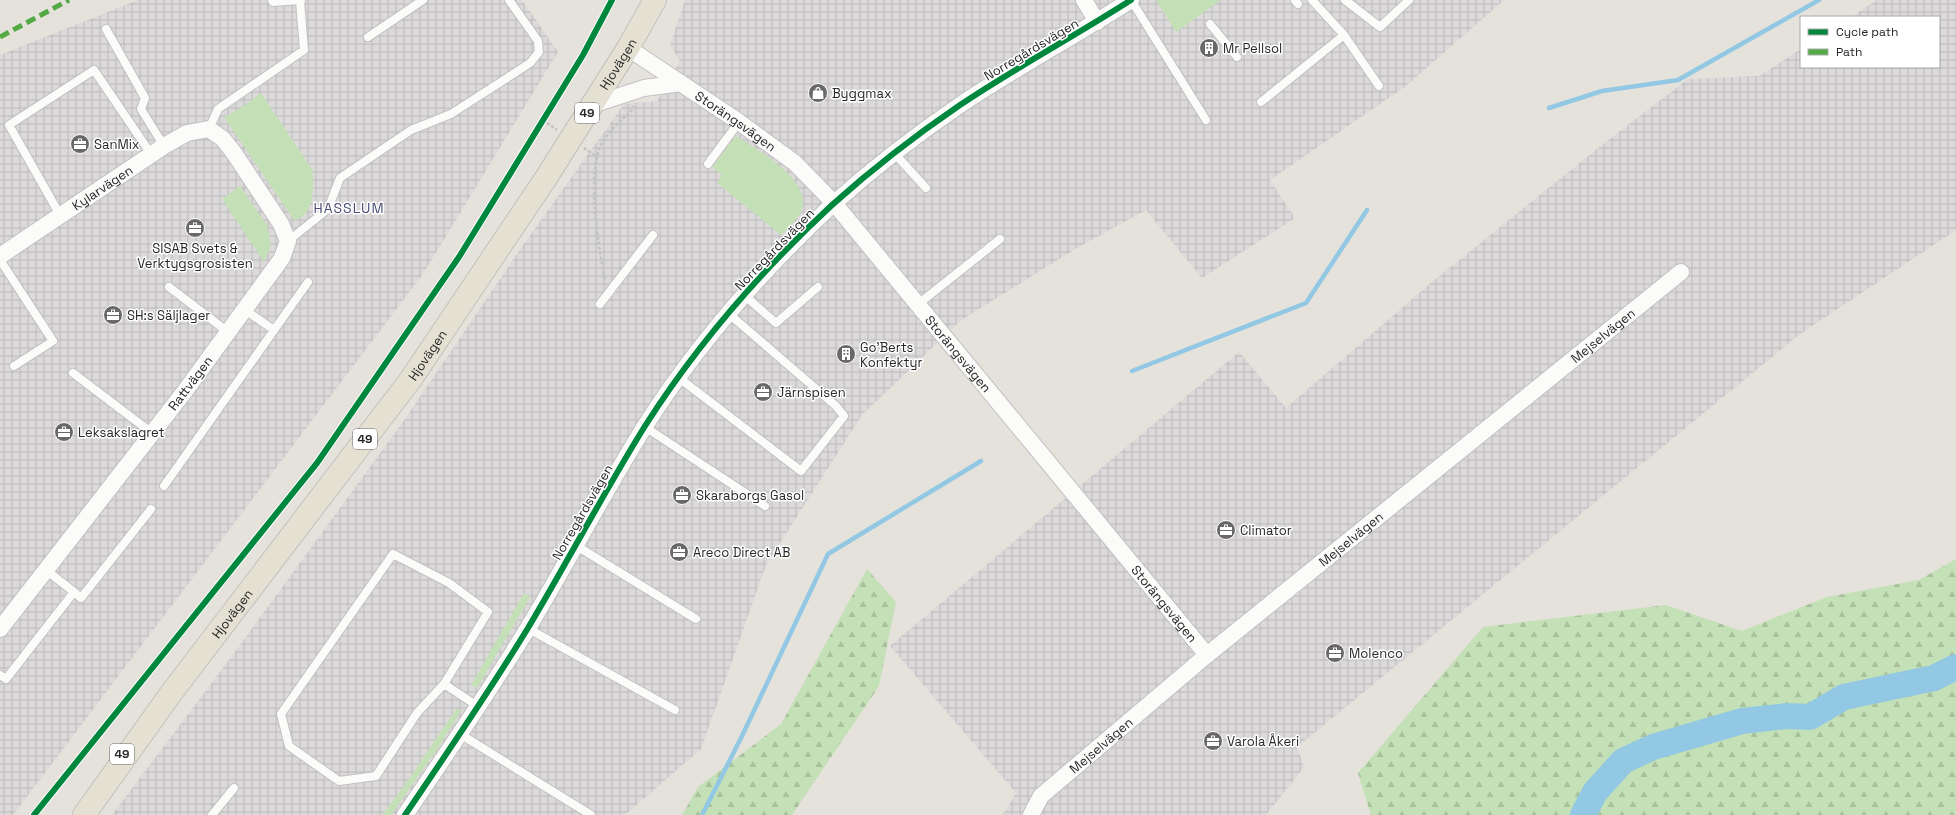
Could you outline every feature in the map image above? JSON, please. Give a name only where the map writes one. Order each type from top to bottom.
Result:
[{"type":"main road","name":"Hjovägen","points":[[72,815],[172,692],[411,380],[546,178],[628,48],[656,0]]},
{"type":"main road","name":"Hjovägen","points":[[84,815],[172,692]]},
{"type":"street","points":[[1084,0],[1097,22]]},
{"type":"street","name":"Norregårdsvägen","points":[[405,815],[479,707],[528,628],[645,427],[679,378],[744,296],[789,247],[834,203],[895,154],[960,105],[1131,0]]},
{"type":"street","name":"Storängsvägen","points":[[628,48],[739,122],[795,163],[834,203],[1207,655]]},
{"type":"street","name":"Storängsvägen","points":[[592,104],[644,88],[681,83]]},
{"type":"street","points":[[209,129],[223,139],[234,153],[281,224],[288,241]]},
{"type":"street","name":"Kylarvägen","points":[[0,256],[164,146],[186,133],[209,129]]},
{"type":"street","name":"Rattvägen","points":[[0,629],[245,310],[282,258],[288,241]]},
{"type":"street","name":"Mejselvägen","points":[[1031,815],[1041,796],[1207,655],[1682,272]]},
{"type":"lane","points":[[209,129],[218,109],[304,50],[301,0],[273,2],[272,0]]},
{"type":"lane","points":[[368,36],[423,0]]},
{"type":"lane","points":[[288,241],[328,209],[340,178],[411,130],[451,114],[530,63],[539,52],[538,40],[509,0]]},
{"type":"lane","points":[[1131,0],[1206,120]]},
{"type":"lane","points":[[1312,0],[1344,35],[1379,86]]},
{"type":"lane","points":[[1345,0],[1380,27],[1409,0]]},
{"type":"lane","points":[[1210,24],[1237,57]]},
{"type":"lane","points":[[106,29],[145,98],[141,109],[164,146]]},
{"type":"lane","points":[[1261,102],[1344,35]]},
{"type":"lane","points":[[60,215],[9,125],[94,70],[151,154]]},
{"type":"lane","points":[[708,164],[739,122]]},
{"type":"lane","points":[[895,154],[926,188]]},
{"type":"lane","points":[[600,304],[608,291],[653,234]]},
{"type":"lane","points":[[917,304],[1000,239]]},
{"type":"lane","points":[[0,260],[53,341],[14,366]]},
{"type":"lane","points":[[164,486],[308,282]]},
{"type":"lane","points":[[169,287],[228,332]]},
{"type":"lane","points":[[744,296],[776,323],[818,288]]},
{"type":"lane","points":[[245,310],[274,330]]},
{"type":"lane","points":[[679,378],[801,471],[811,459],[844,416],[836,406],[729,314]]},
{"type":"lane","points":[[73,373],[152,433]]},
{"type":"lane","points":[[645,427],[764,506]]},
{"type":"lane","points":[[46,570],[81,598],[151,509]]},
{"type":"lane","points":[[575,545],[696,619]]},
{"type":"lane","points":[[393,554],[449,582],[488,612],[444,684],[417,713],[376,776],[339,781],[289,746],[281,714],[393,554]]},
{"type":"lane","points":[[0,675],[6,679],[74,592]]},
{"type":"lane","points":[[528,628],[676,710]]},
{"type":"lane","points":[[444,684],[479,707]]},
{"type":"lane","points":[[460,734],[591,815]]},
{"type":"lane","points":[[212,815],[234,788]]},
{"type":"path","points":[[608,291],[596,226],[595,191],[597,157],[602,143],[632,110],[636,100]]},
{"type":"shaded area","points":[[138,0],[522,0],[558,52],[423,274],[13,815],[0,815],[0,55]]},
{"type":"shaded area","points":[[685,0],[1504,0],[1406,86],[1270,180],[1295,218],[1202,278],[1146,210],[1077,248],[960,321],[862,415],[766,565],[701,749],[625,815],[112,815],[232,656],[405,419],[521,248],[624,104],[657,101],[680,61],[670,45]]},
{"type":"shaded area","points":[[1877,0],[1956,0],[1956,230],[1800,334],[1297,747],[1304,767],[1266,815],[1003,815],[1016,793],[890,646],[1239,352],[1286,408],[1432,282],[1602,145],[1688,79],[1759,76],[1800,50],[1800,68],[1940,68],[1940,16],[1853,16]]},
{"type":"green space","points":[[1156,0],[1221,0],[1176,32]]},
{"type":"green space","points":[[261,93],[312,169],[312,199],[306,213],[301,218],[294,220],[224,117],[239,109]]},
{"type":"green space","points":[[736,136],[778,165],[797,184],[802,195],[803,205],[800,214],[781,235],[717,183],[722,175],[712,167]]},
{"type":"green space","points":[[240,186],[267,225],[271,246],[264,262],[222,199]]},
{"type":"green space","points":[[1956,559],[1956,815],[1371,815],[1358,773],[1483,627],[1666,605],[1742,631],[1827,597],[1919,580]]},
{"type":"green space","points":[[867,569],[896,602],[879,686],[792,815],[682,815],[698,787],[781,724]]},
{"type":"green space","points":[[524,593],[530,597],[477,688],[471,685]]},
{"type":"green space","points":[[456,709],[461,711],[438,748],[391,815],[382,815],[407,782]]},
{"type":"waterway","points":[[1549,108],[1602,91],[1678,80],[1819,0]]},
{"type":"waterway","points":[[1132,371],[1306,303],[1367,210]]},
{"type":"waterway","points":[[702,815],[742,736],[828,554],[981,461]]},
{"type":"waterway","points":[[1583,815],[1595,792],[1623,761],[1653,747],[1742,721],[1787,716],[1810,717],[1844,697],[1934,678],[1956,667]]},
{"type":"marked path","points":[[0,37],[69,0]]},
{"type":"cycle path","points":[[34,815],[317,463],[459,257],[583,55],[612,0]]},
{"type":"cycle path","points":[[405,815],[483,699],[528,628],[645,426],[665,396],[708,338],[756,282],[832,205],[878,165],[911,140],[981,91],[1131,0]]},
{"type":"place","name":"Mr Pellsol","points":[[1209,48]]},
{"type":"place","name":"Byggmax","points":[[818,93]]},
{"type":"place","name":"SanMix","points":[[80,144]]},
{"type":"place","name":"SISAB Svets & Verktygsgrosisten","points":[[195,228]]},
{"type":"place","name":"SH:s Säljlager","points":[[113,315]]},
{"type":"place","name":"Go'Berts Konfektyr","points":[[846,354]]},
{"type":"place","name":"Järnspisen","points":[[763,392]]},
{"type":"place","name":"Leksakslagret","points":[[64,432]]},
{"type":"place","name":"Skaraborgs Gasol","points":[[682,495]]},
{"type":"place","name":"Climator","points":[[1226,530]]},
{"type":"place","name":"Areco Direct AB","points":[[679,552]]},
{"type":"place","name":"Molenco","points":[[1335,653]]},
{"type":"place","name":"Varola Åkeri","points":[[1213,741]]},
{"type":"district","name":"HASSLUM","points":[[349,208]]}]
